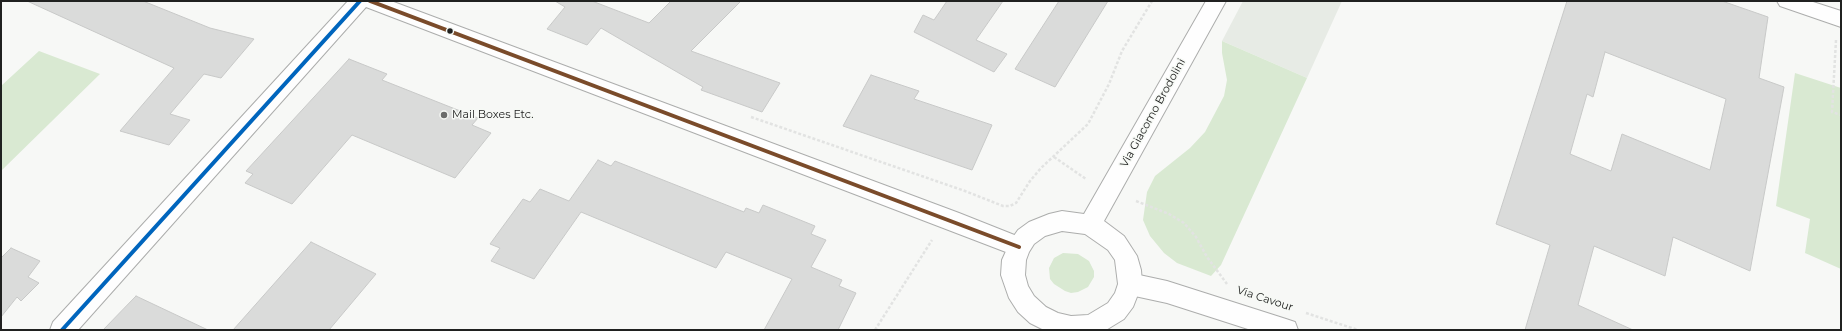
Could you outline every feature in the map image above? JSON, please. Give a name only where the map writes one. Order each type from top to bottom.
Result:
[{"type":"street","points":[[62,330],[360,1]]},
{"type":"street","points":[[370,1],[1019,247]]},
{"type":"street","name":"Via Giacomo Brodolini","points":[[1090,225],[1216,1]]},
{"type":"street","points":[[1787,1],[1839,18]]},
{"type":"street","points":[[1076,222],[1090,225],[1104,233],[1125,256],[1129,270],[1130,284],[1125,299],[1116,311],[1103,320],[1088,326],[1071,327],[1054,323],[1034,322],[1026,304],[1017,290],[1013,275],[1014,260],[1019,247],[1026,237],[1037,229],[1049,224],[1076,222]]},
{"type":"street","points":[[1130,284],[1167,292],[1286,330]]},
{"type":"path","points":[[746,116],[965,191],[1003,206],[1010,206],[1016,203],[1041,168],[1088,124],[1109,84],[1122,51],[1152,1]]},
{"type":"path","points":[[1839,18],[1832,112],[1841,115]]},
{"type":"path","points":[[1054,157],[1086,179]]},
{"type":"path","name":"Via Cavour","points":[[1136,201],[1168,214],[1184,223],[1196,237],[1207,257],[1230,288]]},
{"type":"path","points":[[875,330],[934,238]]},
{"type":"path","name":"Via Cavour","points":[[1298,310],[1358,330]]},
{"type":"shaded area","points":[[1243,1],[1342,1],[1307,78],[1222,41]]},
{"type":"green space","points":[[1222,41],[1307,78],[1221,265],[1211,276],[1177,263],[1164,253],[1150,236],[1143,220],[1147,192],[1155,176],[1190,148],[1205,132],[1224,96],[1227,80],[1222,53]]},
{"type":"green space","points":[[39,51],[100,74],[1,171],[1,86]]},
{"type":"green space","points":[[1795,73],[1841,88],[1841,269],[1805,253],[1810,219],[1776,206]]},
{"type":"green space","points":[[1063,253],[1078,254],[1089,261],[1094,271],[1094,277],[1088,287],[1078,292],[1071,293],[1054,284],[1050,279],[1049,268],[1054,258]]},
{"type":"building","points":[[27,1],[143,1],[210,28],[254,39],[221,78],[204,74],[170,114],[190,120],[169,145],[120,131],[174,68]]},
{"type":"building","points":[[555,1],[592,1],[649,23],[671,1],[741,1],[691,51],[780,83],[762,112],[701,90],[703,87],[601,28],[587,45],[547,29],[565,7]]},
{"type":"building","points":[[947,1],[1003,1],[976,40],[1007,54],[994,72],[914,32],[923,15],[934,20]]},
{"type":"building","points":[[1059,1],[1108,1],[1055,87],[1015,69]]},
{"type":"building","points":[[1567,1],[1722,1],[1768,17],[1759,78],[1784,87],[1750,271],[1673,237],[1665,276],[1594,246],[1578,305],[1633,330],[1525,330],[1550,245],[1496,224]],"holes":[[[1605,52],[1726,99],[1710,170],[1622,134],[1611,171],[1570,154],[1587,94],[1593,97]]]},
{"type":"building","points":[[349,59],[387,74],[382,80],[478,118],[472,125],[491,133],[455,178],[352,135],[292,204],[245,183],[253,174],[246,171]]},
{"type":"building","points":[[871,75],[919,91],[914,99],[992,125],[972,170],[843,126]]},
{"type":"building","points":[[598,160],[611,166],[615,161],[744,212],[746,208],[759,213],[763,205],[815,226],[811,234],[826,240],[811,267],[842,280],[839,286],[856,293],[838,330],[764,330],[792,279],[726,252],[716,268],[581,212],[534,279],[491,261],[500,248],[490,244],[523,199],[530,202],[540,189],[569,201]]},
{"type":"building","points":[[311,242],[376,274],[329,330],[233,330]]},
{"type":"building","points":[[11,248],[40,261],[28,277],[39,283],[21,301],[17,297],[1,317],[1,258]]},
{"type":"building","points":[[136,296],[208,330],[103,330]]},
{"type":"transit line","points":[[62,330],[360,1]]},
{"type":"transit line","points":[[370,1],[1019,247]]},
{"type":"place","name":"Mail Boxes Etc.","points":[[444,115]]}]
